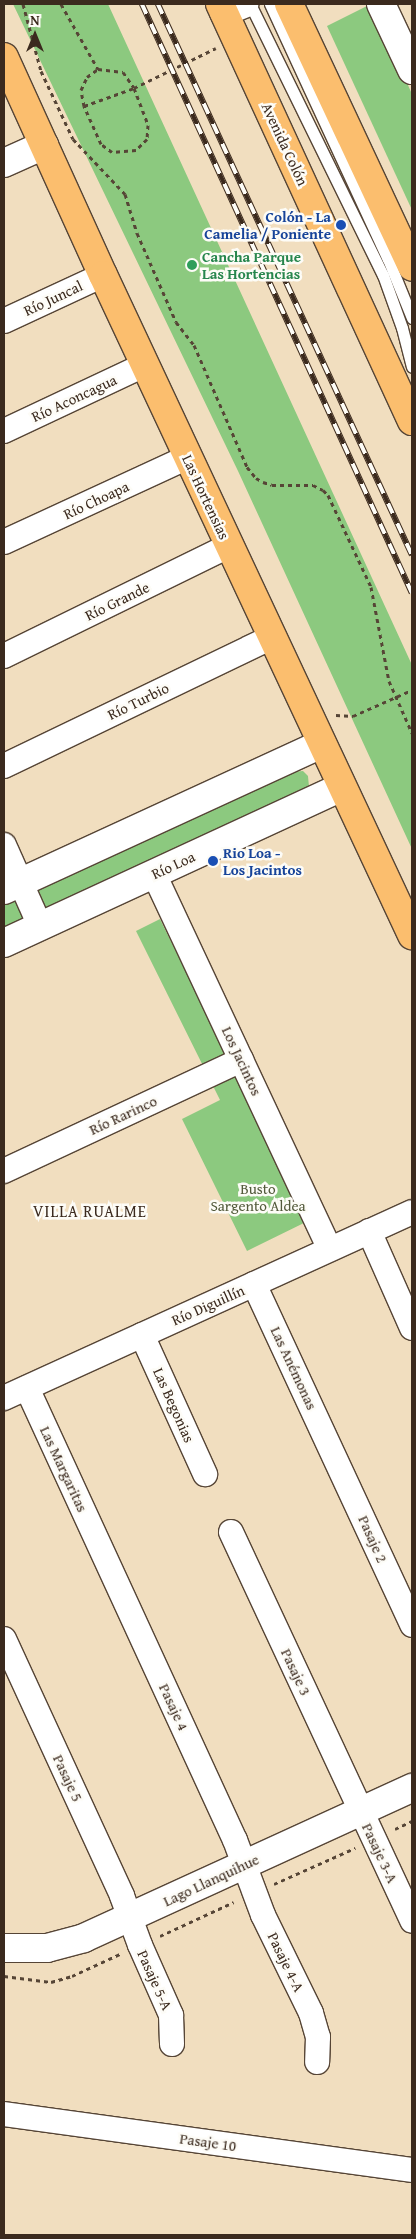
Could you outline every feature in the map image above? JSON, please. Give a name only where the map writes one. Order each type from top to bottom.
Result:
[{"type":"main road","points":[[289,4],[412,267]]},
{"type":"main road","name":"Avenida Colón","points":[[230,7],[236,37],[412,421]]},
{"type":"main road","name":"Las Hortensias","points":[[4,57],[102,275],[412,935]]},
{"type":"street","points":[[381,4],[412,70]]},
{"type":"street","points":[[4,163],[44,145]]},
{"type":"street","name":"Río Juncal","points":[[4,321],[102,275]]},
{"type":"street","name":"Río Aconcagua","points":[[4,431],[144,365]]},
{"type":"street","name":"Río Choapa","points":[[4,542],[188,458]]},
{"type":"street","name":"Río Grande","points":[[4,656],[230,546]]},
{"type":"street","name":"Río Turbio","points":[[4,766],[272,637]]},
{"type":"street","points":[[12,886],[322,744]]},
{"type":"street","name":"Río Loa","points":[[4,943],[342,787]]},
{"type":"street","points":[[4,845],[12,886],[40,926]]},
{"type":"street","name":"Los Jacintos","points":[[154,874],[330,1249]]},
{"type":"street","name":"Río Rarinco","points":[[4,1171],[241,1060]]},
{"type":"street","name":"Río Diguillín","points":[[4,1398],[412,1212]]},
{"type":"street","points":[[369,1231],[412,1328]]},
{"type":"street","name":"Las Anémonas","points":[[254,1284],[334,1452]]},
{"type":"street","name":"Las Begonias","points":[[142,1335],[205,1474]]},
{"type":"street","name":"Las Margaritas","points":[[27,1388],[101,1550]]},
{"type":"street","name":"Pasaje 2","points":[[334,1452],[412,1625]]},
{"type":"street","name":"Pasaje 3","points":[[231,1532],[361,1812]]},
{"type":"street","name":"Pasaje 4","points":[[101,1550],[244,1865]]},
{"type":"street","name":"Pasaje 5","points":[[4,1639],[130,1917]]},
{"type":"street","name":"Lago Llanquihue","points":[[4,1948],[28,1950],[66,1945],[412,1788]]},
{"type":"street","name":"Pasaje 3-A","points":[[361,1812],[412,1921]]},
{"type":"street","name":"Pasaje 4-A","points":[[244,1865],[263,1915],[311,2013],[318,2037],[317,2062]]},
{"type":"street","name":"Pasaje 5-A","points":[[130,1917],[140,1945],[172,2015],[172,2044]]},
{"type":"street","name":"Pasaje 10","points":[[4,2114],[412,2170]]},
{"type":"lane","points":[[250,4],[383,275],[402,328],[412,368]]},
{"type":"lane","points":[[270,4],[388,259],[412,318]]},
{"type":"path","points":[[22,4],[41,71],[73,139],[125,194],[137,233],[172,313],[180,329],[194,345],[247,467],[256,478],[263,482],[272,485],[313,485],[328,495],[370,587],[385,667],[396,698],[412,733]]},
{"type":"path","points":[[61,4],[98,70]]},
{"type":"path","points":[[84,106],[134,88],[186,64],[236,37]]},
{"type":"path","points":[[98,70],[123,72],[134,88],[148,125],[147,139],[136,150],[112,152],[100,144],[84,106],[81,90],[87,77],[98,70]]},
{"type":"path","points":[[310,718],[320,715],[353,716],[412,690]]},
{"type":"path","points":[[4,1976],[51,1982],[72,1976],[412,1822]]},
{"type":"green space","points":[[13,4],[108,4],[412,665],[412,849],[238,471]]},
{"type":"green space","points":[[371,4],[412,94],[412,210],[327,26]]},
{"type":"green space","points":[[303,771],[308,776],[309,787],[4,932],[4,903],[292,772]]},
{"type":"green space","name":"Busto Sargento Aldea","points":[[160,919],[308,1221],[247,1251],[182,1119],[220,1100],[136,931]]},
{"type":"railway","points":[[142,4],[412,593]]},
{"type":"railway","points":[[158,4],[412,555]]},
{"type":"place","name":"Colón - La Camelia / Poniente","points":[[341,225]]},
{"type":"place","name":"Cancha Parque Las Hortencias","points":[[192,265]]},
{"type":"place","name":"Rio Loa - Los Jacintos","points":[[213,861]]},
{"type":"district","name":"VILLA RUALME","points":[[90,1211]]}]
